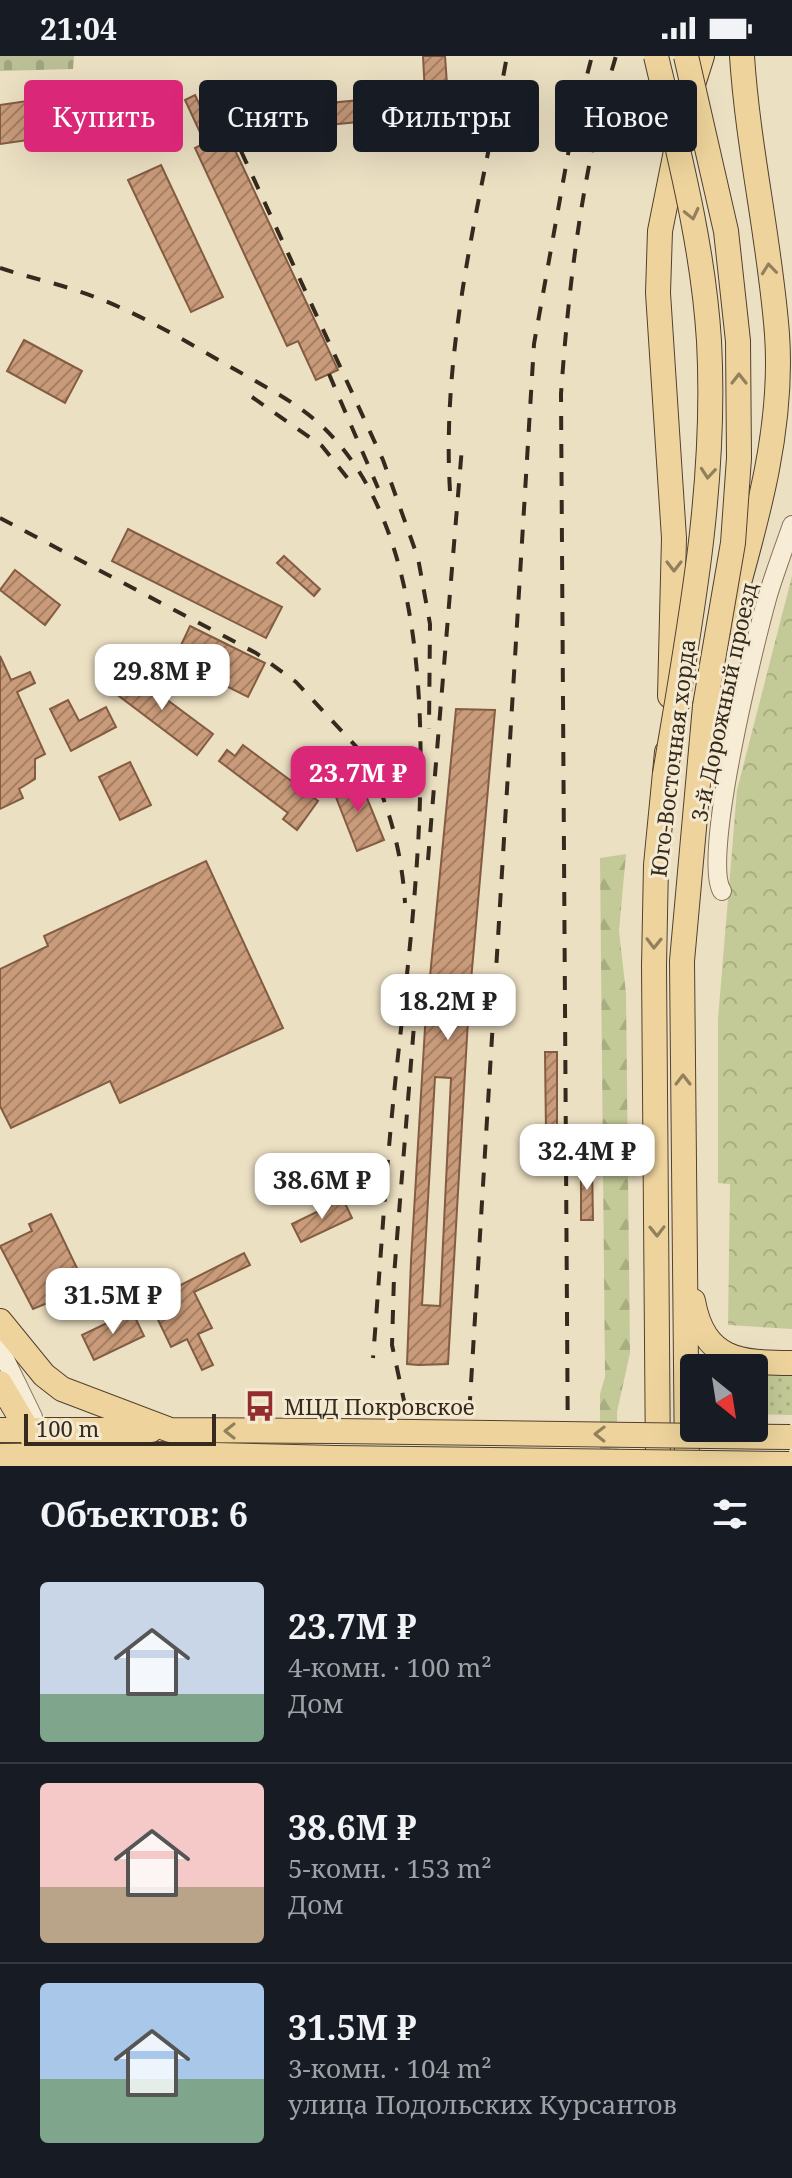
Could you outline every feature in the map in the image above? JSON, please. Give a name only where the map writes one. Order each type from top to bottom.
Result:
[{"type":"main road","name":"Юго-Восточная хорда","points":[[656,56],[697,235],[709,341],[710,452],[703,539],[665,774],[656,865],[658,1466]]},
{"type":"main road","name":"Юго-Восточная хорда","points":[[686,56],[726,231],[738,341],[739,458],[733,543],[705,706],[682,961],[687,1466]]},
{"type":"main road","points":[[665,774],[674,538],[658,293],[660,231],[683,116],[702,56]]},
{"type":"main road","points":[[705,706],[754,526],[770,451],[776,394],[777,337],[742,56]]},
{"type":"main road","points":[[684,1252],[695,1315],[717,1349],[743,1362],[792,1363]]},
{"type":"main road","points":[[0,1321],[44,1375],[62,1389],[170,1430]]},
{"type":"main road","points":[[0,1383],[22,1446]]},
{"type":"main road","points":[[0,1430],[22,1446],[52,1457],[791,1464]]},
{"type":"main road","points":[[22,1446],[170,1430],[791,1437]]},
{"type":"street","name":"3-й Дорожный проезд","points":[[722,891],[716,878],[718,831],[768,595],[792,525]]},
{"type":"street","points":[[0,1349],[33,1417],[22,1446]]},
{"type":"street","points":[[97,1466],[129,1456]]},
{"type":"green space","points":[[0,56],[74,56],[73,69],[0,71]]},
{"type":"green space","points":[[792,576],[792,1329],[728,1325],[730,1184],[718,1183],[718,1019],[737,790]]},
{"type":"green space","points":[[626,854],[619,931],[626,993],[630,1353],[617,1412],[618,1466],[600,1466],[600,1394],[605,1377],[600,858]]},
{"type":"green space","points":[[768,1372],[792,1372],[792,1415],[768,1414]]},
{"type":"building","points":[[423,56],[445,56],[447,80],[424,80]]},
{"type":"building","points":[[195,95],[199,104],[199,130],[185,100]]},
{"type":"building","points":[[24,101],[24,141],[0,144],[0,105]]},
{"type":"building","points":[[353,101],[353,123],[337,124],[337,102]]},
{"type":"building","points":[[199,146],[199,152],[236,152],[338,370],[316,380],[298,341],[287,346],[195,148]]},
{"type":"building","points":[[161,165],[223,297],[191,312],[128,180]]},
{"type":"building","points":[[24,340],[82,371],[65,403],[7,371]]},
{"type":"building","points":[[128,529],[282,607],[266,638],[112,561]]},
{"type":"building","points":[[284,556],[320,589],[314,596],[277,563]]},
{"type":"building","points":[[15,570],[60,605],[45,625],[0,590]]},
{"type":"building","points":[[190,626],[265,663],[248,697],[174,660]]},
{"type":"building","points":[[0,656],[11,680],[30,672],[35,683],[17,692],[45,754],[35,759],[35,779],[19,789],[23,798],[0,809]]},
{"type":"building","points":[[127,670],[213,734],[197,755],[111,690]]},
{"type":"building","points":[[68,700],[79,721],[106,707],[116,727],[71,751],[50,709]]},
{"type":"building","points":[[456,709],[495,710],[469,1003],[448,1364],[419,1365],[407,1364],[425,1028]],"holes":[[[435,1077],[451,1078],[440,1306],[422,1305]]]},
{"type":"building","points":[[243,745],[318,801],[297,830],[283,819],[288,813],[219,761],[227,750],[235,756]]},
{"type":"building","points":[[130,762],[151,805],[120,820],[99,777]]},
{"type":"building","points":[[358,776],[384,840],[357,851],[332,787]]},
{"type":"building","points":[[206,861],[283,1028],[120,1103],[110,1081],[11,1128],[0,1106],[0,969],[48,946],[44,936]]},
{"type":"building","points":[[545,1052],[557,1052],[557,1134],[546,1133]]},
{"type":"building","points":[[592,1163],[593,1220],[581,1220],[581,1164]]},
{"type":"building","points":[[343,1199],[352,1218],[301,1242],[292,1224]]},
{"type":"building","points":[[51,1214],[86,1287],[33,1309],[0,1246],[32,1231],[29,1224]]},
{"type":"building","points":[[244,1253],[250,1265],[194,1292],[212,1328],[198,1334],[213,1365],[202,1370],[187,1339],[171,1347],[149,1301]]},
{"type":"building","points":[[132,1311],[144,1336],[94,1360],[82,1335]]},
{"type":"railway","points":[[450,491],[451,382],[457,327],[507,56]]},
{"type":"railway","points":[[466,1466],[534,344],[572,132],[592,56]]},
{"type":"railway","points":[[568,1466],[561,394],[579,223],[604,97],[616,56]]},
{"type":"railway","points":[[241,152],[383,460],[418,558],[430,624],[429,729]]},
{"type":"railway","points":[[0,268],[83,293],[132,313],[304,411],[324,428],[370,490],[399,566],[415,653],[420,746],[418,840],[373,1358]]},
{"type":"railway","points":[[329,374],[378,488]]},
{"type":"railway","points":[[252,397],[322,446],[353,485]]},
{"type":"railway","points":[[428,860],[462,447]]},
{"type":"railway","points":[[0,518],[256,653],[296,682],[363,754],[372,771],[392,826],[405,903]]},
{"type":"railway","points":[[418,975],[394,1276],[392,1345],[406,1410],[424,1466]]},
{"type":"place","name":"МЦД Покровское","points":[[260,1406]]}]
